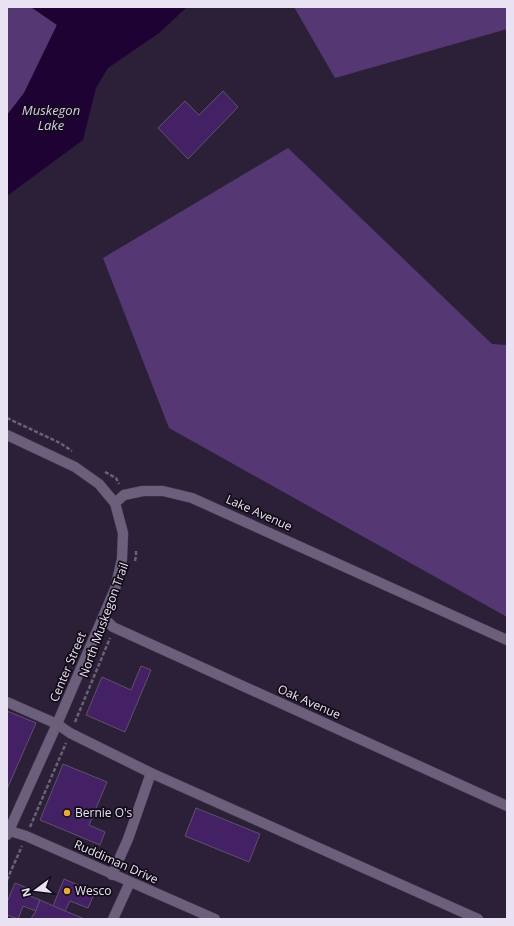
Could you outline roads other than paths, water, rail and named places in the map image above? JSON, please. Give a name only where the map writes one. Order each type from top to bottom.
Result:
[{"type":"street","points":[[7,435],[75,467],[99,484],[115,503]]},
{"type":"street","name":"Lake Avenue","points":[[115,503],[124,495],[143,491],[163,491],[192,498],[507,640]]},
{"type":"street","name":"Center Street","points":[[8,832],[57,724],[115,589],[122,559],[123,533],[115,503]]},
{"type":"street","name":"Oak Avenue","points":[[103,616],[112,627],[507,806]]},
{"type":"street","points":[[7,702],[57,724],[70,733],[151,773],[478,919]]},
{"type":"street","points":[[112,875],[128,839],[151,773]]},
{"type":"street","name":"Ruddiman Drive","points":[[8,832],[26,836],[215,919]]},
{"type":"street","points":[[113,919],[130,882]]},
{"type":"water","name":"Muskegon Lake","points":[[31,7],[187,7],[159,33],[108,68],[96,88],[83,140],[7,196],[7,115],[24,93],[57,25]]},
{"type":"place","name":"Bernie O's","points":[[67,813]]},
{"type":"place","name":"Wesco","points":[[67,891]]}]
